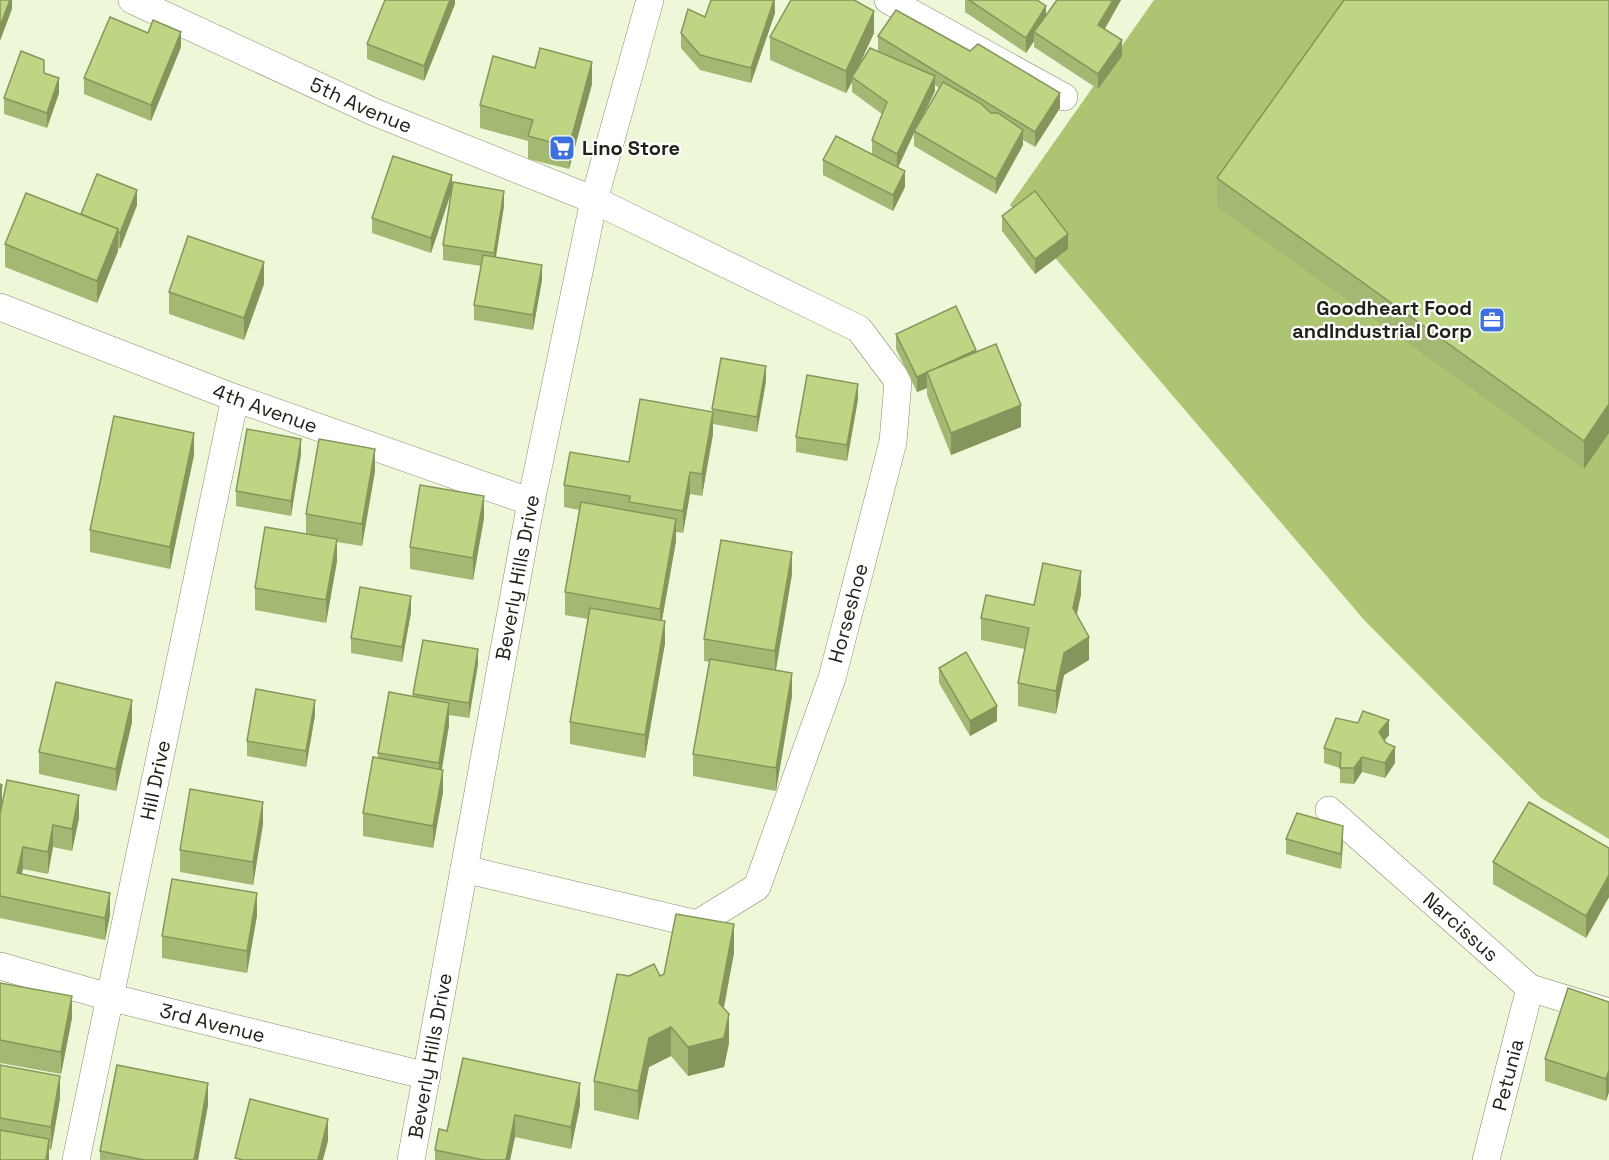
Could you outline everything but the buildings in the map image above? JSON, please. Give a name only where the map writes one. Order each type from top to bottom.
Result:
[{"type":"street","name":"5th Avenue","points":[[132,0],[374,112],[594,200]]},
{"type":"street","name":"Beverly Hills Drive","points":[[411,1160],[531,502],[594,200],[650,0]]},
{"type":"street","points":[[888,0],[928,9],[1064,97]]},
{"type":"street","name":"Horseshoe","points":[[464,868],[697,924],[757,886],[832,678],[893,442],[898,381],[859,329],[594,200]]},
{"type":"street","name":"4th Avenue","points":[[0,307],[235,398],[531,502]]},
{"type":"street","name":"Hill Drive","points":[[76,1160],[235,398]]},
{"type":"street","name":"Narcissus","points":[[1329,810],[1530,988],[1609,1012]]},
{"type":"street","name":"3rd Avenue","points":[[0,966],[109,997],[427,1076]]},
{"type":"street","name":"Petunia","points":[[1486,1160],[1530,988]]},
{"type":"green space","points":[[1154,0],[1609,0],[1609,839],[1541,798],[1365,621],[1010,205]]},
{"type":"place","name":"Lino Store","points":[[562,148]]},
{"type":"place","name":"Goodheart Food andIndustrial Corp","points":[[1492,320]]}]
